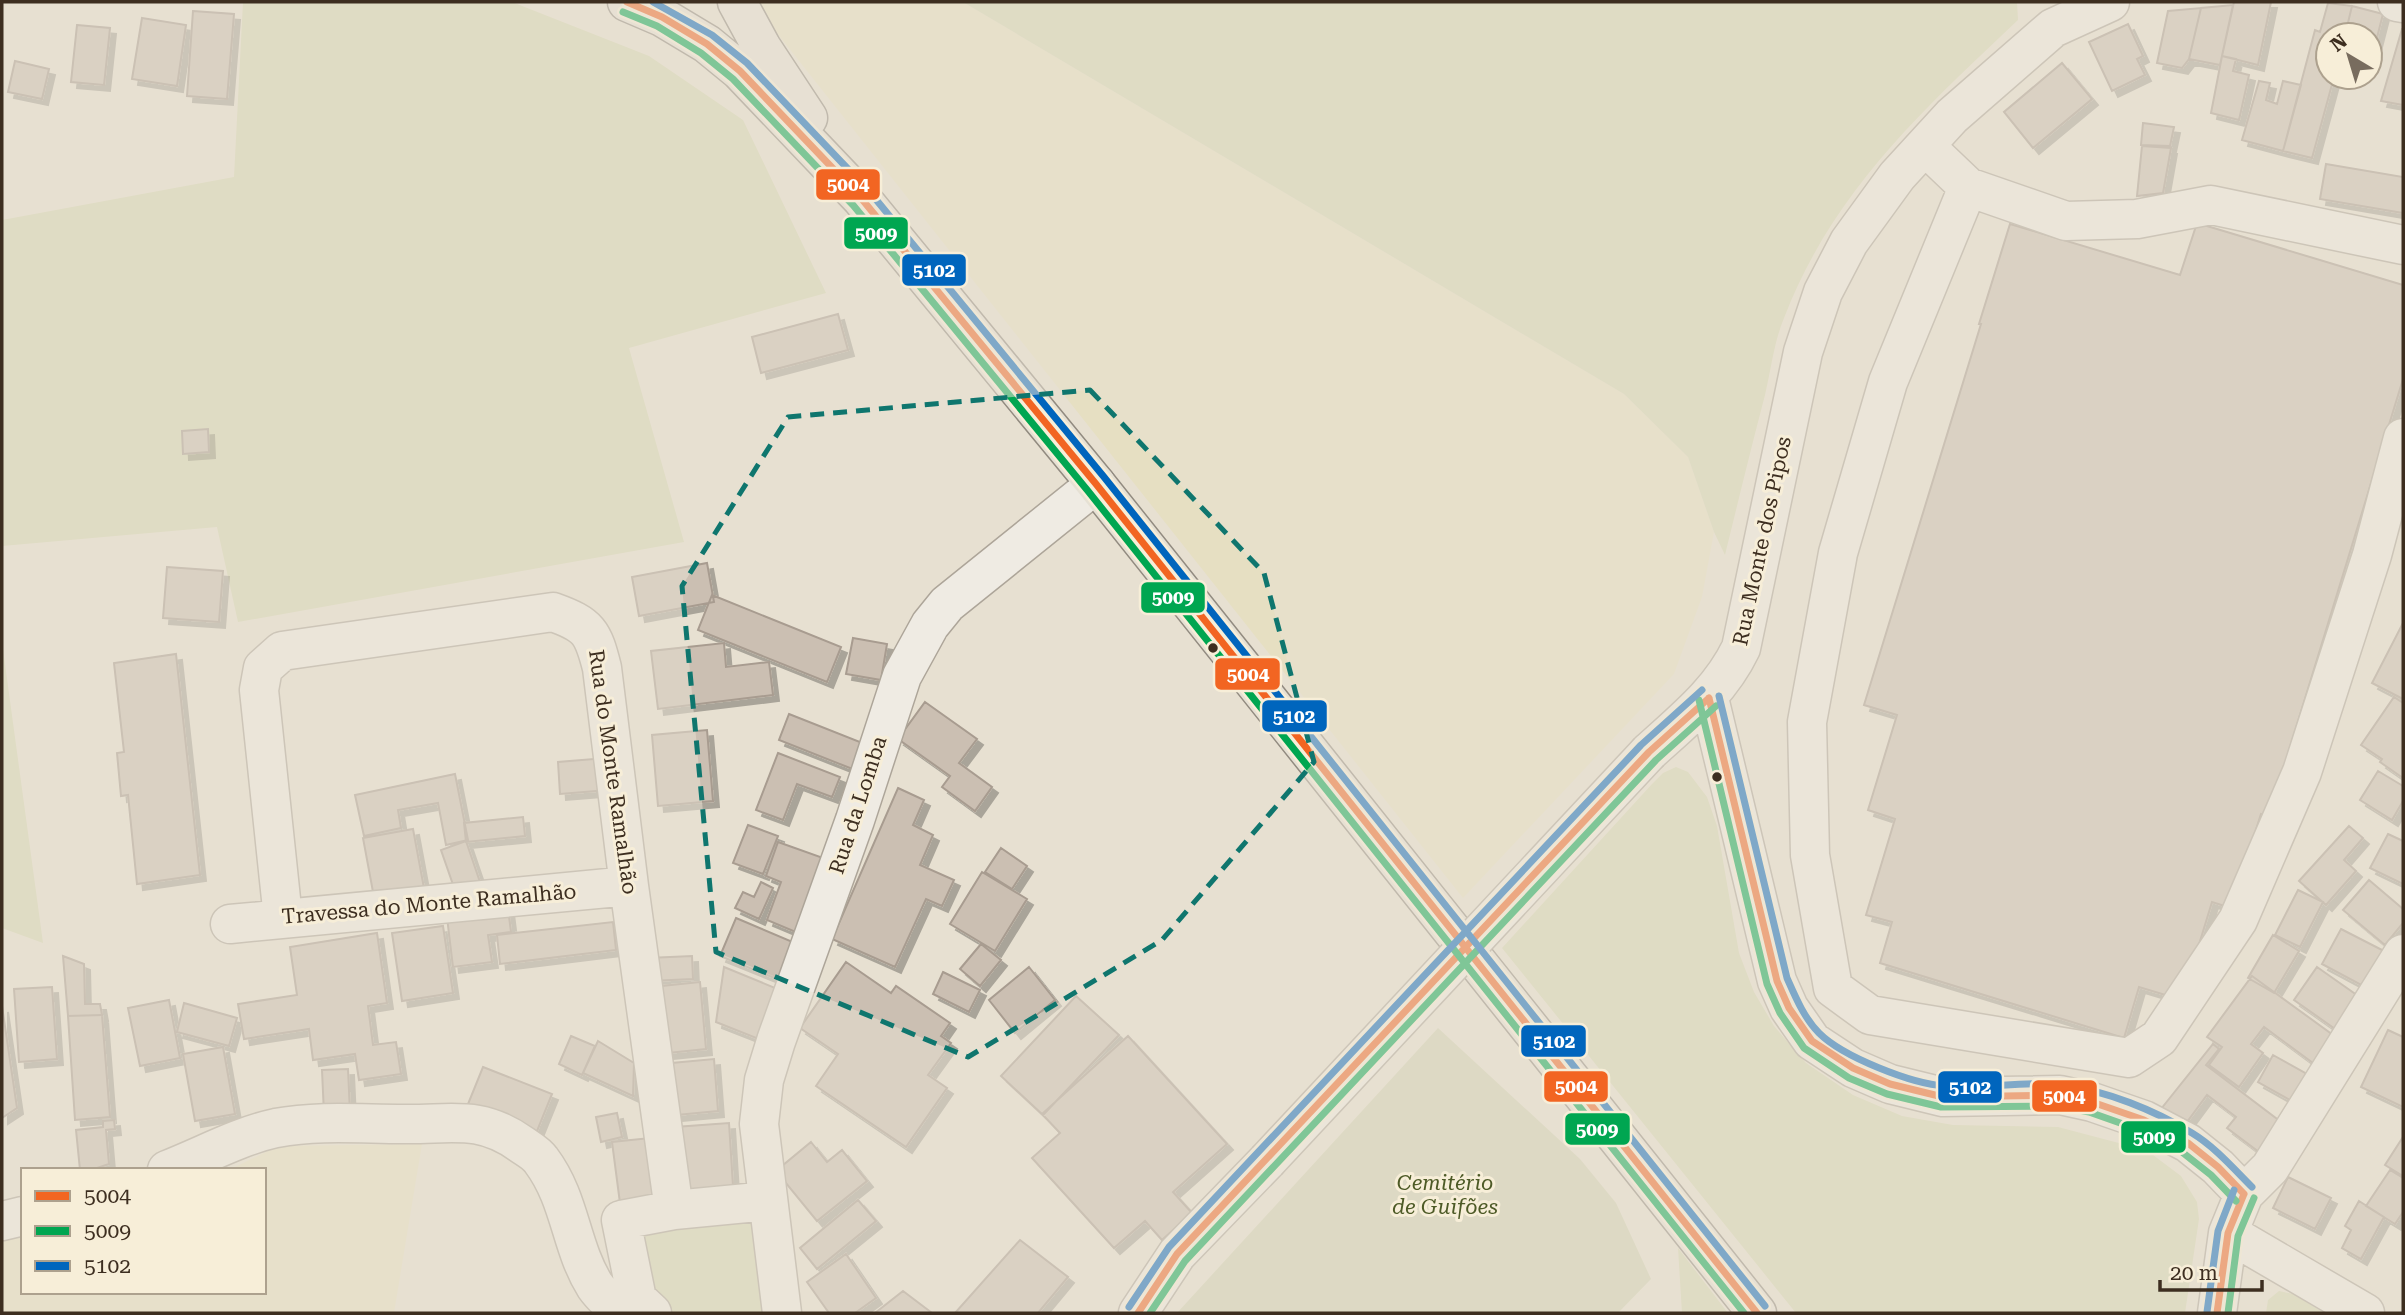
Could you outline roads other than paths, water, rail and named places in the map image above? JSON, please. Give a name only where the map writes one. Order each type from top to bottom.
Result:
[{"type":"main road","points":[[626,2],[662,17],[707,44],[740,71],[861,198],[1096,484],[1757,1313]]},
{"type":"main road","points":[[737,2],[762,48],[861,198]]},
{"type":"street","name":"Rua Monte dos Pipos","points":[[1138,1313],[1177,1254],[1649,752],[1709,698],[1730,671],[1741,648],[1802,352],[1823,292],[1849,243],[1897,176],[2050,15],[2110,2]]},
{"type":"street","points":[[2397,2],[2403,3]]},
{"type":"street","points":[[1925,146],[1968,187],[2066,220],[2137,219],[2211,205],[2403,245]]},
{"type":"street","points":[[1968,187],[1888,382],[1838,553],[1807,722],[1811,855],[1833,988],[1870,1015],[2129,1058],[2159,1038],[2238,920],[2302,772],[2372,555],[2403,438]]},
{"type":"street","name":"Rua da Lomba","points":[[782,1313],[760,1125],[764,1080],[902,676],[930,625],[947,604],[1096,484]]},
{"type":"street","name":"Rua do Monte Ramalhão","points":[[283,918],[259,690],[263,668],[282,651],[553,612],[575,620],[594,639],[602,668],[674,1210]]},
{"type":"street","points":[[1709,698],[1777,981],[1789,1009],[1812,1041],[1853,1068],[1890,1084],[1943,1097],[2060,1095],[2091,1102],[2144,1120],[2188,1143],[2218,1167],[2244,1194]]},
{"type":"street","name":"Travessa do Monte Ramalhão","points":[[230,924],[629,886]]},
{"type":"street","points":[[2217,1313],[2228,1233],[2244,1194],[2270,1168],[2403,954]]},
{"type":"street","points":[[172,1168],[246,1137],[276,1128],[354,1121],[404,1124],[464,1122],[488,1127],[508,1135],[539,1157],[561,1193],[587,1271],[596,1288],[621,1313]]},
{"type":"street","points":[[652,1313],[637,1299],[621,1220],[674,1210],[768,1201]]},
{"type":"street","points":[[2,1221],[21,1216]]},
{"type":"street","points":[[2228,1233],[2365,1313]]},
{"type":"park label","name":"Cemitério de Guifões","points":[[1445,1195]]}]
